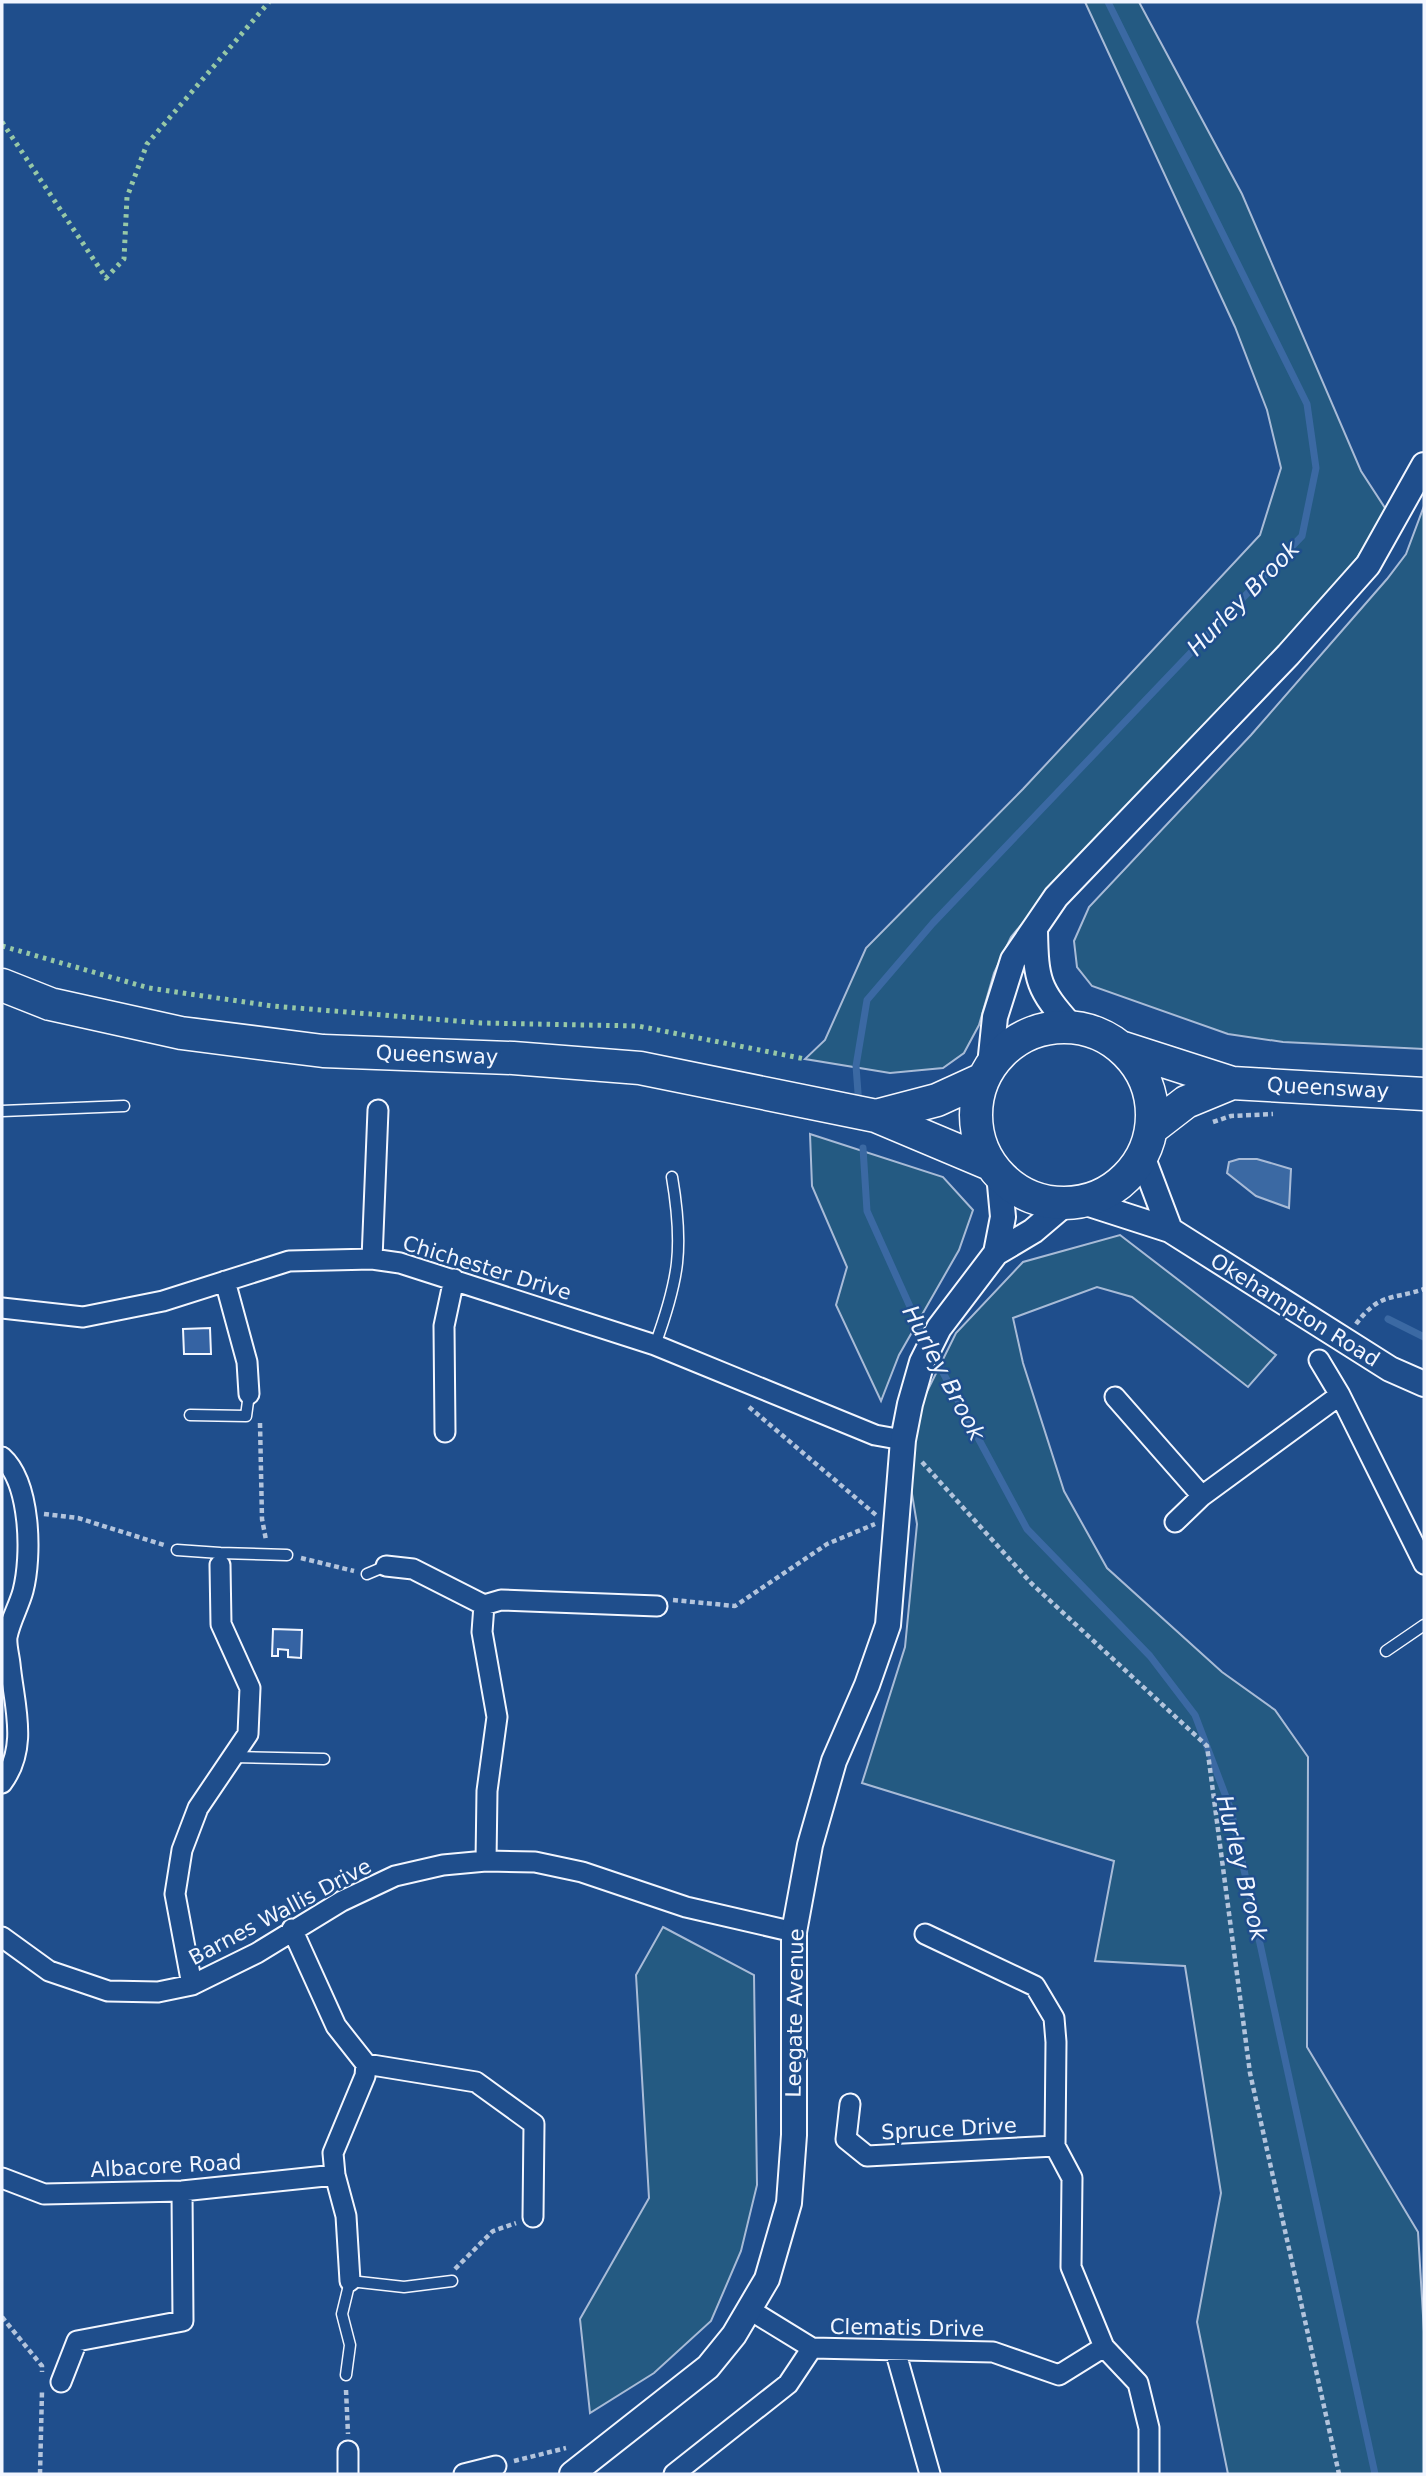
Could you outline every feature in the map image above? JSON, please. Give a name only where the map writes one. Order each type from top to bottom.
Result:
[{"type":"main road","name":"Queensway","points":[[2,985],[50,1004],[181,1034],[323,1051],[513,1058],[640,1068],[863,1113]]},
{"type":"main road","points":[[863,1113],[937,1100],[986,1072],[1012,1043],[1040,1029],[1071,1026],[1097,1033],[1120,1047],[1232,1083]]},
{"type":"main road","points":[[1120,1047],[1140,1070],[1151,1099],[1146,1143]]},
{"type":"main road","points":[[986,1072],[975,1107],[978,1136],[994,1169]]},
{"type":"main road","points":[[863,1113],[994,1169],[1018,1190],[1041,1200],[1073,1202],[1105,1192],[1115,1185],[1146,1143],[1186,1102],[1232,1083]]},
{"type":"main road","name":"Queensway","points":[[1232,1083],[1424,1094]]},
{"type":"street","points":[[986,1072],[995,1017],[1013,960],[1056,897],[1289,655],[1368,565],[1424,465]]},
{"type":"street","points":[[1035,931],[1036,972],[1045,997],[1071,1026]]},
{"type":"street","points":[[372,1259],[378,1110]]},
{"type":"street","points":[[1146,1143],[1170,1230]]},
{"type":"street","name":"Leegate Avenue","points":[[994,1169],[1003,1217],[996,1253]]},
{"type":"street","name":"Leegate Avenue","points":[[576,2470],[708,2367],[750,2310],[767,2279],[789,2203],[793,2135],[794,1932],[810,1845],[834,1761],[867,1685],[888,1625],[903,1440],[922,1362],[936,1333],[996,1253],[1073,1202]]},
{"type":"street","name":"Okehampton Road","points":[[1073,1202],[1170,1230],[1390,1369],[1424,1384]]},
{"type":"street","name":"Chichester Drive","points":[[2,1308],[83,1317],[163,1301],[289,1261],[372,1259],[453,1279],[655,1345],[875,1435],[903,1440]]},
{"type":"street","points":[[445,1432],[444,1326],[453,1279]]},
{"type":"street","points":[[225,1281],[247,1362],[249,1394]]},
{"type":"street","points":[[1318,1360],[1340,1395],[1424,1564]]},
{"type":"street","points":[[1175,1522],[1202,1496],[1340,1395]]},
{"type":"street","points":[[1115,1397],[1202,1496]]},
{"type":"street","points":[[2,1457],[9,1464],[26,1511],[28,1540],[23,1588],[7,1638],[19,1730],[18,1753],[2,1783]]},
{"type":"street","points":[[192,1985],[175,1894],[182,1850],[198,1808],[248,1734],[250,1688],[221,1624],[220,1559]]},
{"type":"street","points":[[386,1566],[413,1569],[484,1605],[500,1600],[665,1603]]},
{"type":"street","points":[[484,1605],[482,1632],[497,1717],[487,1791],[486,1861]]},
{"type":"street","name":"Barnes Wallis Drive","points":[[2,1937],[49,1972],[108,1991],[158,1992],[192,1985],[257,1953],[342,1900],[395,1876],[443,1865],[486,1861],[535,1862],[582,1872],[686,1907],[794,1932]]},
{"type":"street","points":[[292,1929],[336,2026],[366,2064],[476,2082],[534,2124],[533,2217]]},
{"type":"street","points":[[925,1934],[1035,1986],[1054,2018],[1055,2146],[1072,2178],[1071,2267],[1104,2347],[1138,2383],[1149,2427],[1149,2474]]},
{"type":"street","points":[[350,2281],[346,2216],[335,2175],[333,2153],[365,2076],[366,2064]]},
{"type":"street","name":"Spruce Drive","points":[[850,2104],[846,2139],[867,2156],[1055,2146]]},
{"type":"street","name":"Albacore Road","points":[[2,2178],[44,2194],[182,2191],[335,2175]]},
{"type":"street","points":[[61,2382],[77,2341],[183,2321],[182,2191]]},
{"type":"street","name":"Clematis Drive","points":[[750,2310],[812,2348],[993,2352],[1059,2375],[1104,2347]]},
{"type":"street","points":[[674,2474],[788,2384],[812,2348]]},
{"type":"street","points":[[895,2350],[930,2474]]},
{"type":"street","points":[[348,2451],[348,2474]]},
{"type":"street","points":[[464,2474],[496,2466]]},
{"type":"lane","points":[[2,1111],[124,1106]]},
{"type":"lane","points":[[655,1345],[675,1291],[679,1251],[672,1177]]},
{"type":"lane","points":[[190,1415],[246,1416],[249,1394]]},
{"type":"lane","points":[[177,1549],[220,1559],[287,1555]]},
{"type":"lane","points":[[367,1574],[386,1566]]},
{"type":"lane","points":[[1386,1651],[1424,1625]]},
{"type":"lane","points":[[233,1757],[324,1759]]},
{"type":"lane","points":[[346,2375],[350,2345],[342,2314],[350,2281],[404,2287],[453,2281]]},
{"type":"path","points":[[1205,1125],[1231,1116],[1281,1114]]},
{"type":"path","points":[[1343,1340],[1367,1310],[1389,1296],[1424,1289]]},
{"type":"path","points":[[249,1394],[260,1403],[262,1519],[268,1555]]},
{"type":"path","points":[[665,1603],[735,1606],[827,1544],[883,1521],[746,1404]]},
{"type":"path","points":[[903,1440],[1032,1584],[1207,1746],[1250,2073],[1339,2474]]},
{"type":"path","points":[[26,1511],[78,1518],[177,1549]]},
{"type":"path","points":[[287,1555],[367,1574]]},
{"type":"path","points":[[453,2281],[456,2266],[493,2231],[533,2217]]},
{"type":"path","points":[[2,2317],[42,2365],[40,2474]]},
{"type":"path","points":[[346,2375],[348,2451]]},
{"type":"path","points":[[496,2466],[568,2447],[576,2470]]},
{"type":"shaded area","points":[[1085,2],[1139,2],[1242,194],[1361,471],[1387,511],[1329,602],[1075,860],[1011,937],[994,973],[979,1025],[964,1053],[943,1068],[890,1073],[805,1059],[825,1040],[866,948],[1023,789],[1260,535],[1281,468],[1267,410],[1235,327]]},
{"type":"shaded area","points":[[1424,506],[1424,1049],[1283,1042],[1228,1034],[1092,986],[1077,967],[1074,941],[1089,907],[1251,735],[1387,579],[1406,554]]},
{"type":"shaded area","points":[[810,1134],[943,1177],[973,1210],[959,1250],[899,1355],[881,1401],[836,1305],[847,1267],[812,1186]]},
{"type":"shaded area","points":[[1257,1159],[1291,1169],[1289,1208],[1256,1196],[1227,1173],[1229,1162]]},
{"type":"shaded area","points":[[1120,1235],[1276,1355],[1248,1387],[1132,1297],[1097,1287],[1013,1318],[1023,1363],[1064,1491],[1107,1568],[1222,1672],[1275,1710],[1308,1757],[1307,2047],[1418,2232],[1424,2332],[1424,2474],[1228,2474],[1197,2322],[1221,2193],[1185,1966],[1095,1961],[1114,1861],[862,1783],[905,1647],[917,1524],[903,1440],[956,1333],[1023,1262]]},
{"type":"shaded area","points":[[663,1927],[754,1975],[757,2185],[741,2251],[711,2321],[654,2373],[590,2413],[580,2319],[649,2198],[636,1975]]},
{"type":"building","points":[[210,1328],[211,1354],[184,1354],[183,1329]]},
{"type":"building","points":[[273,1629],[302,1630],[301,1658],[288,1657],[288,1650],[278,1649],[278,1656],[272,1656]]},
{"type":"waterway","name":"Hurley Brook","points":[[859,1106],[856,1066],[867,1000],[933,923],[1302,536],[1316,468],[1307,404],[1108,2]]},
{"type":"waterway","name":"Hurley Brook","points":[[863,1148],[867,1211],[925,1340]]},
{"type":"waterway","points":[[1388,1319],[1424,1337]]},
{"type":"waterway","name":"Hurley Brook","points":[[933,1354],[1027,1529],[1150,1656],[1195,1715],[1231,1810],[1375,2474]]},
{"type":"hedge","points":[[2,122],[106,278],[124,259],[127,197],[147,144],[269,2]]},
{"type":"hedge","points":[[2,946],[149,988],[272,1006],[481,1023],[638,1026],[805,1059]]}]
